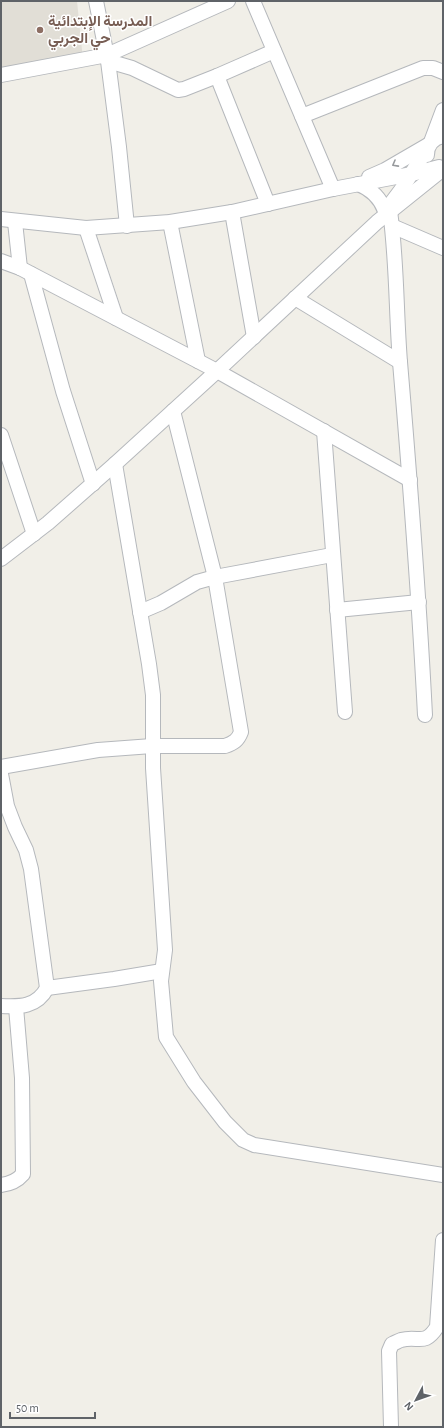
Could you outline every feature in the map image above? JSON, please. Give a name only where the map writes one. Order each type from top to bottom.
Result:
[{"type":"street","points":[[96,1],[108,58],[127,226]]},
{"type":"street","points":[[1,75],[108,58],[126,46],[228,1]]},
{"type":"street","points":[[253,1],[333,189]]},
{"type":"street","points":[[126,46],[132,68]]},
{"type":"street","points":[[108,58],[178,90],[217,76],[274,51]]},
{"type":"street","points":[[302,116],[423,68],[433,68],[443,72]]},
{"type":"street","points":[[217,76],[268,204]]},
{"type":"street","points":[[442,168],[436,166],[428,157],[443,110]]},
{"type":"street","points":[[385,213],[432,143]]},
{"type":"street","points":[[354,184],[385,170],[432,143]]},
{"type":"street","points":[[1,219],[15,222],[86,228],[170,222],[232,212],[354,184],[442,168]]},
{"type":"street","points":[[1,559],[34,534],[93,484],[254,337],[385,213],[442,168]]},
{"type":"street","points":[[354,184],[368,188],[380,200],[392,226],[395,248],[397,317],[419,602],[425,715]]},
{"type":"street","points":[[232,212],[254,337]]},
{"type":"street","points":[[15,222],[25,271],[93,484]]},
{"type":"street","points":[[170,222],[198,361]]},
{"type":"street","points":[[392,226],[443,248]]},
{"type":"street","points":[[86,228],[116,318]]},
{"type":"street","points":[[1,261],[25,271],[217,371],[410,480]]},
{"type":"street","points":[[295,298],[400,362]]},
{"type":"street","points":[[1,767],[98,750],[152,746],[225,746],[232,744],[241,732],[215,577],[173,411]]},
{"type":"street","points":[[324,431],[344,712]]},
{"type":"street","points":[[1,435],[34,534]]},
{"type":"street","points":[[115,464],[153,695],[152,746],[164,950],[161,981],[165,1031],[170,1044],[194,1082],[225,1122],[243,1140],[254,1145],[443,1175]]},
{"type":"street","points":[[140,612],[161,603],[197,582],[215,577],[332,555]]},
{"type":"street","points":[[337,610],[419,602]]},
{"type":"street","points":[[1,774],[7,806],[26,850],[31,869],[47,988],[39,1000],[16,1007],[1,1006]]},
{"type":"street","points":[[47,988],[114,980],[162,971]]},
{"type":"street","points":[[1,1185],[14,1182],[23,1174],[22,1078],[16,1007]]},
{"type":"street","points":[[391,1427],[390,1350],[392,1344],[401,1340],[425,1339],[432,1335],[437,1327],[443,1240]]},
{"type":"shaded area","name":"المدرسة الإبتدائية حي الجربي","points":[[1,1],[77,1],[83,60],[1,75]]},
{"type":"place","name":"المدرسة الإبتدائية حي الجربي","points":[[40,30]]}]
